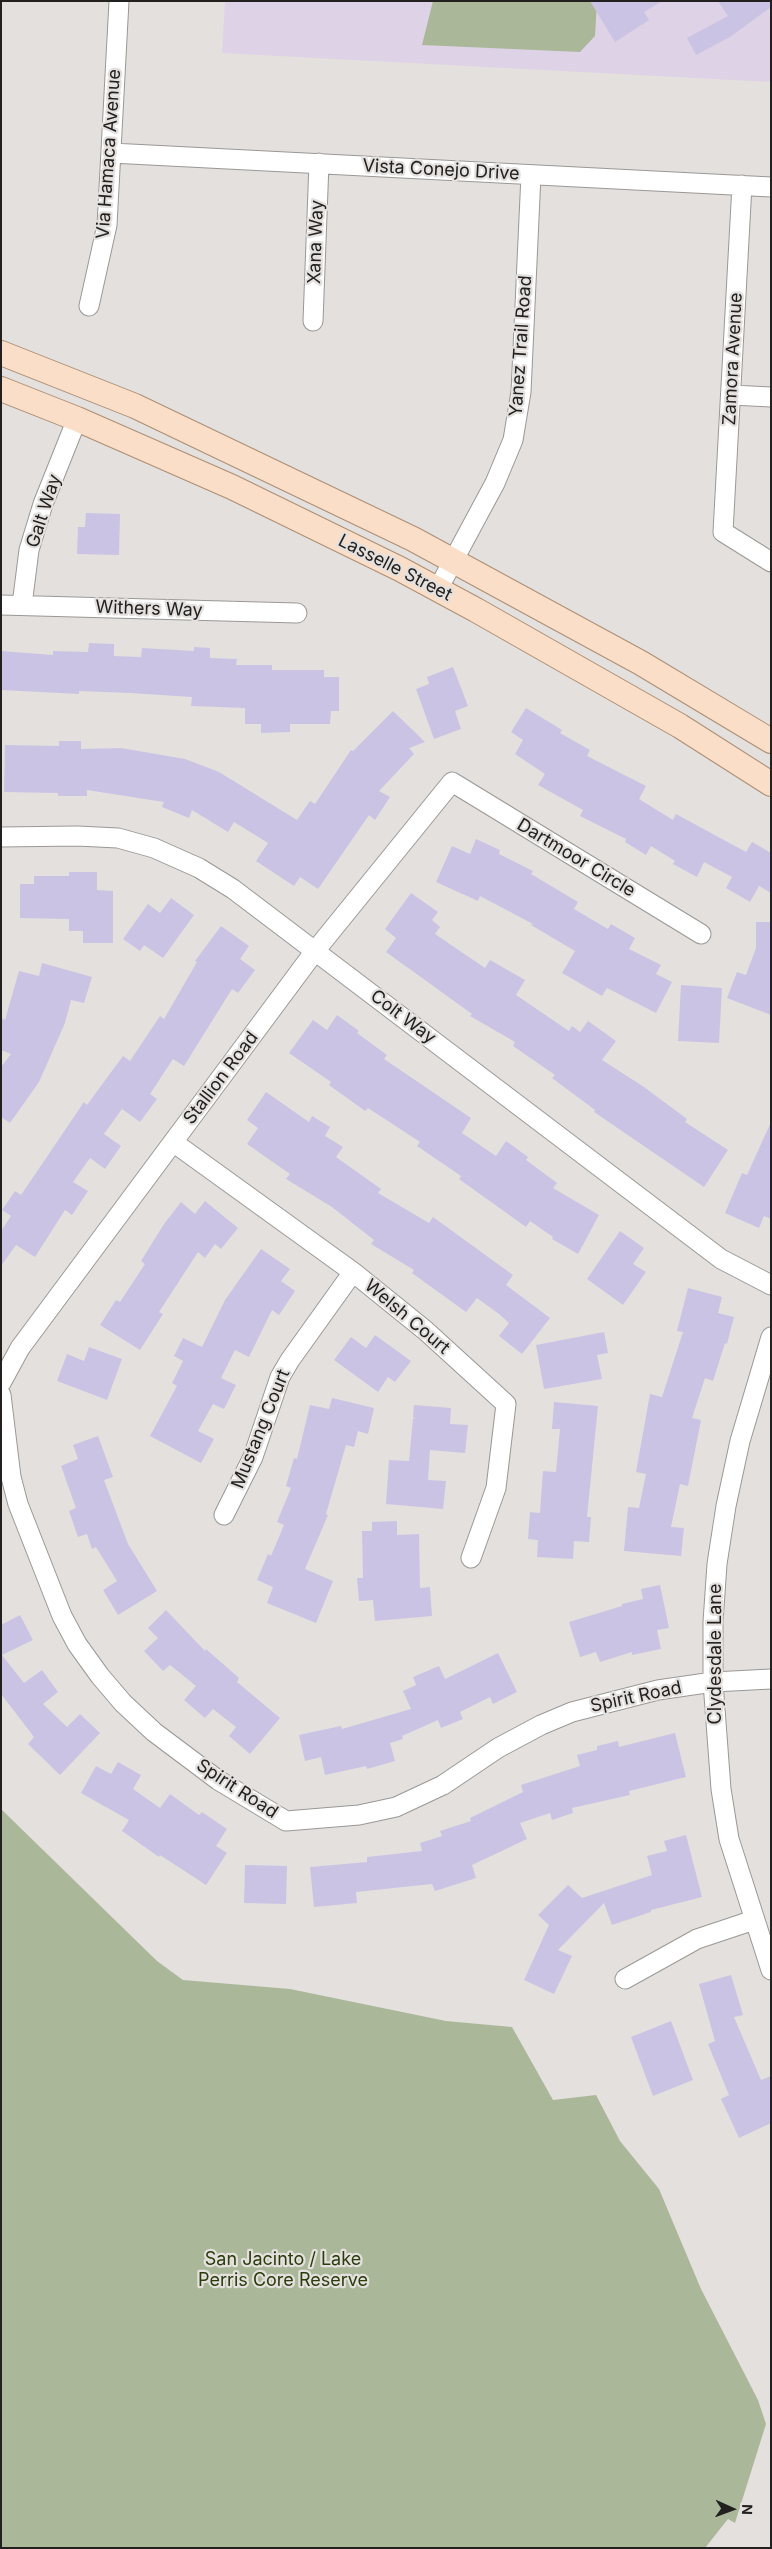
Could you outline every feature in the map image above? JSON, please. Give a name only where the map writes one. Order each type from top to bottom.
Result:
[{"type":"main road","name":"Lasselle Street","points":[[1,353],[135,406],[332,498],[453,560],[641,663],[771,741]]},
{"type":"main road","name":"Lasselle Street","points":[[1,390],[77,419],[232,487],[438,589],[680,726],[771,784]]},
{"type":"main road","points":[[77,419],[120,420],[234,470],[276,473]]},
{"type":"street","name":"Via Hamaca Avenue","points":[[89,306],[107,225],[119,1]]},
{"type":"street","name":"Vista Conejo Drive","points":[[111,153],[771,187]]},
{"type":"street","name":"Xana Way","points":[[313,321],[319,163]]},
{"type":"street","name":"Yanez Trail Road","points":[[438,589],[495,483],[513,440],[521,392],[531,175]]},
{"type":"street","name":"Zamora Avenue","points":[[742,186],[723,532],[771,562]]},
{"type":"street","points":[[731,395],[771,397]]},
{"type":"street","name":"Galt Way","points":[[22,606],[29,550],[44,504],[77,419]]},
{"type":"street","name":"Withers Way","points":[[1,605],[296,613]]},
{"type":"street","name":"Dartmoor Circle","points":[[452,782],[701,934]]},
{"type":"street","name":"Stallion Road","points":[[1,1383],[20,1348],[315,951],[452,782]]},
{"type":"street","name":"Colt Way","points":[[1,837],[77,836],[118,838],[154,848],[200,868],[233,889],[721,1258],[771,1285]]},
{"type":"street","name":"Welsh Court","points":[[173,1142],[353,1272],[426,1331],[506,1404],[496,1488],[471,1558]]},
{"type":"street","name":"Mustang Court","points":[[224,1515],[253,1457],[280,1377],[353,1272]]},
{"type":"street","name":"Clydesdale Lane","points":[[771,1337],[740,1440],[726,1506],[717,1564],[713,1622],[713,1682],[722,1797],[730,1839],[771,1970]]},
{"type":"street","name":"Spirit Road","points":[[1,1395],[11,1477],[18,1504],[62,1616],[78,1644],[100,1676],[123,1703],[154,1732],[218,1780],[286,1820],[358,1815],[396,1806],[436,1789],[498,1748],[541,1725],[572,1712],[658,1690],[713,1682],[771,1679]]},
{"type":"street","points":[[625,1979],[697,1939],[754,1920]]},
{"type":"shaded area","points":[[225,1],[771,1],[771,82],[222,53]]},
{"type":"green space","points":[[433,1],[597,1],[595,36],[580,52],[422,45]]},
{"type":"green space","name":"San Jacinto / Lake Perris Core Reserve","points":[[1,1809],[157,1961],[183,1980],[290,1989],[446,2021],[512,2027],[553,2100],[596,2095],[620,2141],[659,2189],[701,2289],[758,2400],[766,2424],[735,2523],[728,2519],[705,2548],[1,2548]]},
{"type":"building","points":[[590,1],[662,1],[644,12],[649,20],[615,42]]},
{"type":"building","points":[[718,1],[771,1],[771,7],[730,37],[696,55],[687,38],[728,16]]},
{"type":"building","points":[[86,513],[120,514],[119,555],[77,554],[78,527],[85,527]]},
{"type":"building","points":[[89,643],[114,644],[114,656],[141,657],[142,648],[194,651],[194,647],[210,648],[210,658],[237,659],[236,665],[272,665],[272,670],[324,670],[324,677],[339,677],[339,711],[331,711],[330,724],[290,724],[290,732],[261,733],[261,724],[245,724],[245,708],[191,706],[192,697],[79,691],[79,694],[1,690],[1,651],[53,655],[53,651],[88,652]]},
{"type":"building","points":[[453,667],[468,706],[455,711],[461,729],[434,739],[416,689],[429,684],[427,677]]},
{"type":"building","points":[[526,708],[562,730],[560,733],[590,750],[587,756],[646,786],[639,799],[673,820],[676,814],[746,852],[752,842],[771,853],[771,893],[759,886],[750,902],[726,888],[732,877],[704,862],[697,877],[673,864],[675,861],[651,846],[646,855],[625,842],[626,839],[580,816],[583,810],[538,785],[545,774],[515,754],[523,740],[511,732]]},
{"type":"building","points":[[393,711],[425,742],[409,748],[414,754],[379,791],[390,797],[375,820],[369,815],[318,889],[300,877],[294,886],[256,861],[268,843],[234,822],[228,832],[192,810],[189,818],[162,807],[164,802],[87,790],[87,796],[58,796],[58,793],[4,792],[5,745],[59,746],[59,741],[81,741],[81,749],[121,748],[185,759],[219,772],[297,820],[310,801],[315,804],[351,750],[353,751]]},
{"type":"building","points":[[476,839],[500,850],[499,854],[533,871],[531,874],[578,902],[574,909],[608,929],[611,924],[635,938],[629,949],[661,965],[656,974],[672,982],[656,1013],[607,988],[602,996],[562,973],[575,951],[531,925],[533,924],[480,896],[478,901],[436,882],[452,846],[470,854]]},
{"type":"building","points":[[69,872],[97,872],[97,890],[113,891],[113,943],[83,943],[83,931],[69,931],[69,919],[20,918],[20,884],[34,884],[34,876],[69,876]]},
{"type":"building","points":[[411,893],[438,912],[432,920],[440,927],[435,934],[485,968],[490,960],[525,980],[516,995],[569,1031],[572,1026],[580,1032],[588,1021],[616,1041],[602,1060],[644,1087],[687,1119],[685,1122],[728,1150],[704,1187],[594,1112],[595,1110],[552,1078],[555,1075],[513,1046],[515,1042],[470,1016],[472,1014],[386,952],[396,938],[385,929]]},
{"type":"building","points":[[171,898],[194,915],[163,958],[144,945],[140,951],[123,939],[148,904],[160,913]]},
{"type":"building","points":[[756,922],[771,922],[771,1015],[727,998],[737,972],[746,975],[756,948]]},
{"type":"building","points":[[221,926],[249,946],[240,959],[255,970],[238,993],[232,989],[184,1066],[173,1059],[150,1094],[157,1099],[140,1122],[122,1109],[104,1134],[121,1146],[105,1169],[90,1158],[73,1182],[88,1191],[72,1215],[65,1210],[35,1257],[16,1245],[1,1266],[1,1231],[11,1216],[2,1210],[15,1191],[21,1195],[84,1102],[87,1105],[123,1056],[130,1061],[160,1016],[164,1019],[197,962],[195,961]]},
{"type":"building","points":[[42,963],[92,977],[84,1003],[71,1000],[65,1023],[39,1082],[10,1123],[1,1117],[1,1067],[11,1054],[1,1050],[1,1018],[5,1020],[19,971],[39,976]]},
{"type":"building","points":[[681,985],[722,988],[719,1043],[678,1041]]},
{"type":"building","points":[[337,1015],[359,1031],[357,1033],[387,1055],[384,1059],[471,1118],[462,1133],[496,1156],[506,1141],[528,1157],[526,1160],[557,1183],[553,1188],[599,1215],[578,1254],[552,1239],[553,1237],[530,1221],[526,1227],[459,1179],[461,1176],[417,1146],[420,1142],[368,1108],[365,1111],[329,1085],[331,1082],[289,1053],[313,1020],[327,1030]]},
{"type":"building","points":[[266,1092],[309,1122],[312,1116],[330,1127],[325,1136],[343,1147],[336,1157],[381,1189],[378,1193],[429,1223],[433,1217],[513,1275],[506,1285],[550,1318],[522,1354],[499,1336],[509,1323],[499,1314],[477,1298],[466,1312],[412,1273],[414,1270],[371,1244],[374,1240],[332,1207],[286,1179],[290,1174],[247,1144],[258,1128],[247,1120]]},
{"type":"building","points":[[771,1122],[771,1219],[764,1216],[759,1228],[725,1213],[742,1173],[747,1175]]},
{"type":"building","points":[[205,1201],[238,1228],[221,1249],[215,1244],[205,1258],[198,1252],[159,1312],[163,1314],[140,1350],[100,1325],[116,1300],[120,1302],[145,1264],[141,1261],[164,1224],[181,1202],[195,1214]]},
{"type":"building","points":[[620,1231],[644,1248],[633,1264],[646,1272],[623,1305],[587,1279]]},
{"type":"building","points":[[261,1249],[290,1269],[281,1281],[295,1291],[279,1315],[272,1310],[249,1357],[235,1350],[221,1378],[236,1385],[224,1409],[213,1404],[198,1431],[214,1439],[201,1463],[150,1436],[177,1386],[172,1383],[183,1361],[174,1356],[183,1338],[202,1347],[225,1300]]},
{"type":"building","points":[[688,1288],[722,1297],[718,1313],[734,1317],[727,1344],[725,1343],[713,1381],[705,1378],[692,1418],[701,1420],[688,1486],[680,1484],[671,1527],[684,1528],[681,1556],[624,1551],[628,1507],[639,1508],[646,1474],[636,1472],[650,1394],[662,1397],[683,1332],[677,1331]]},
{"type":"building","points":[[604,1332],[608,1353],[597,1355],[602,1379],[544,1389],[536,1345]]},
{"type":"building","points":[[375,1335],[411,1361],[395,1382],[388,1377],[378,1392],[334,1360],[351,1337],[366,1348]]},
{"type":"building","points":[[89,1347],[122,1359],[107,1400],[57,1381],[67,1354],[84,1361]]},
{"type":"building","points":[[332,1398],[374,1408],[368,1434],[358,1431],[354,1447],[346,1445],[326,1514],[328,1515],[305,1569],[333,1581],[316,1623],[267,1603],[273,1587],[257,1580],[268,1554],[271,1556],[284,1525],[277,1522],[291,1488],[286,1486],[294,1458],[297,1459],[310,1405],[329,1409]]},
{"type":"building","points":[[554,1402],[598,1406],[587,1517],[591,1517],[589,1542],[574,1541],[573,1559],[537,1557],[538,1540],[528,1539],[530,1512],[540,1513],[543,1471],[556,1472],[560,1429],[552,1429]]},
{"type":"building","points":[[414,1405],[451,1408],[450,1424],[468,1425],[465,1453],[430,1450],[428,1480],[446,1481],[443,1509],[386,1504],[389,1460],[409,1461],[413,1418],[416,1419],[413,1417]]},
{"type":"building","points":[[98,1436],[113,1477],[104,1480],[128,1544],[157,1591],[118,1615],[103,1590],[117,1581],[96,1547],[92,1549],[87,1534],[78,1537],[69,1511],[76,1508],[61,1466],[78,1459],[73,1445]]},
{"type":"building","points":[[397,1521],[397,1535],[419,1534],[420,1588],[430,1587],[432,1616],[375,1621],[373,1600],[359,1601],[357,1578],[363,1578],[362,1531],[372,1531],[372,1522]]},
{"type":"building","points":[[660,1585],[669,1628],[657,1630],[661,1649],[632,1655],[632,1652],[600,1662],[596,1652],[580,1657],[569,1622],[643,1599],[641,1589]]},
{"type":"building","points":[[166,1610],[205,1651],[206,1649],[239,1678],[237,1682],[280,1718],[250,1754],[229,1736],[236,1727],[213,1709],[205,1718],[184,1700],[196,1686],[170,1665],[163,1671],[144,1651],[158,1638],[148,1628]]},
{"type":"building","points":[[20,1615],[33,1640],[2,1655],[24,1683],[42,1670],[58,1692],[43,1704],[67,1727],[80,1714],[100,1733],[60,1775],[28,1744],[34,1737],[1,1694],[1,1625]]},
{"type":"building","points":[[498,1653],[517,1692],[493,1704],[490,1697],[460,1712],[463,1719],[441,1728],[438,1720],[402,1736],[403,1739],[390,1743],[395,1761],[367,1769],[366,1766],[325,1775],[321,1757],[305,1761],[299,1735],[341,1726],[342,1729],[411,1709],[403,1691],[416,1685],[413,1677],[439,1666],[445,1679]]},
{"type":"building","points":[[675,1733],[686,1777],[629,1791],[630,1795],[572,1808],[573,1813],[552,1820],[550,1813],[520,1823],[527,1839],[472,1865],[476,1878],[435,1891],[432,1884],[356,1892],[357,1903],[314,1907],[310,1867],[367,1862],[367,1857],[422,1851],[420,1843],[442,1836],[440,1831],[471,1821],[470,1818],[523,1792],[521,1785],[580,1766],[577,1755],[597,1750],[597,1746],[618,1741],[619,1747]]},
{"type":"building","points":[[118,1762],[141,1775],[133,1789],[160,1808],[170,1794],[199,1815],[202,1812],[227,1829],[216,1846],[227,1853],[206,1885],[160,1855],[159,1857],[122,1831],[129,1820],[81,1793],[96,1766],[111,1774]]},
{"type":"building","points":[[686,1835],[702,1897],[651,1910],[651,1912],[612,1925],[604,1903],[558,1950],[572,1956],[554,1994],[524,1980],[549,1925],[538,1915],[568,1885],[582,1898],[652,1875],[647,1856],[667,1851],[664,1841]]},
{"type":"building","points":[[245,1865],[287,1866],[286,1904],[244,1903]]},
{"type":"building","points":[[731,1975],[743,2015],[734,2017],[761,2080],[771,2076],[771,2123],[739,2138],[721,2099],[729,2095],[708,2044],[715,2041],[699,1984]]},
{"type":"building","points":[[671,2021],[693,2080],[653,2096],[631,2037]]}]
